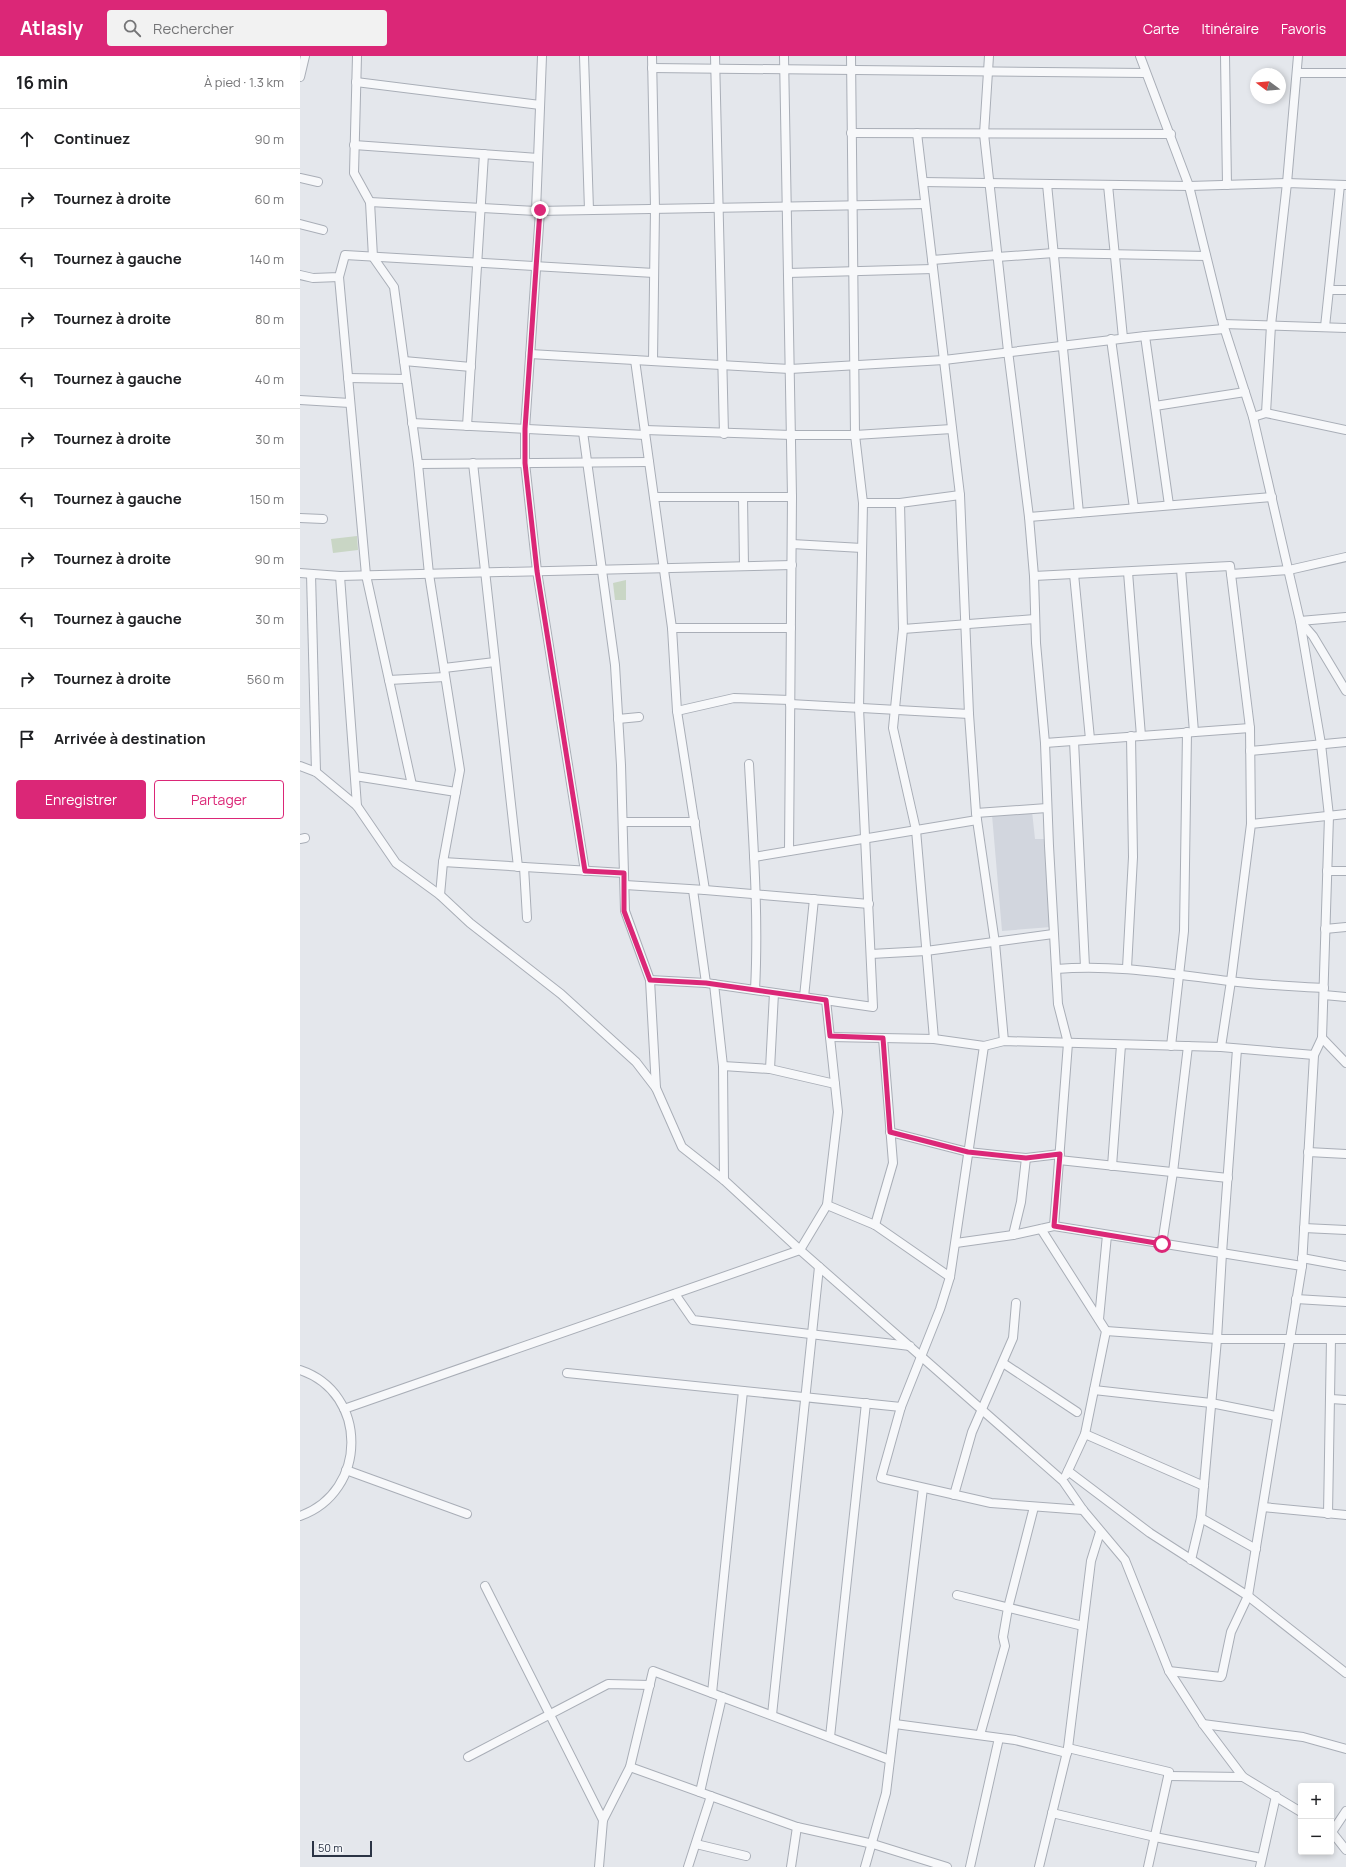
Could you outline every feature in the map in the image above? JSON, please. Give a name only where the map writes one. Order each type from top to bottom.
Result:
[{"type":"street","points":[[300,77],[305,56]]},
{"type":"street","points":[[357,56],[354,173],[370,202],[373,257],[394,287],[418,464],[429,574],[460,770],[443,862],[440,895]]},
{"type":"street","points":[[542,56],[536,266],[525,429],[525,463],[537,571],[585,871]]},
{"type":"street","points":[[584,56],[589,210]]},
{"type":"street","points":[[652,56],[655,208],[653,361]]},
{"type":"street","points":[[715,56],[724,434]]},
{"type":"street","points":[[784,56],[792,497],[789,851]]},
{"type":"street","points":[[650,980],[710,984],[873,1007],[859,708],[863,503],[855,435],[851,56]]},
{"type":"street","points":[[989,56],[984,134],[1008,351],[1029,517],[1045,743],[1053,934],[1058,1004],[1068,1043],[1054,1226]]},
{"type":"street","points":[[1140,56],[1189,186],[1223,326],[1253,417],[1300,621],[1321,744],[1329,816],[1322,1038],[1314,1055],[1302,1262],[1248,1596],[1231,1632],[1220,1676],[1169,1671]]},
{"type":"street","points":[[1225,56],[1227,185]]},
{"type":"street","points":[[1266,413],[1271,325],[1287,183],[1298,56]]},
{"type":"street","points":[[652,68],[988,73],[1146,73]]},
{"type":"street","points":[[1297,73],[1346,72]]},
{"type":"street","points":[[356,82],[540,105]]},
{"type":"street","points":[[851,133],[1170,134]]},
{"type":"street","points":[[917,133],[960,495],[969,714],[977,816],[995,943],[1004,1041]]},
{"type":"street","points":[[354,145],[538,158]]},
{"type":"street","points":[[467,426],[484,154]]},
{"type":"street","points":[[300,178],[318,182]]},
{"type":"street","points":[[923,182],[1189,186],[1287,183],[1343,185],[1325,327]]},
{"type":"street","points":[[1047,184],[1079,513]]},
{"type":"street","points":[[1108,185],[1123,338]]},
{"type":"street","points":[[370,202],[538,211],[925,204]]},
{"type":"street","points":[[300,224],[323,230]]},
{"type":"street","points":[[932,260],[1054,253],[1206,256]]},
{"type":"street","points":[[412,785],[366,575],[339,277],[345,255],[654,272]]},
{"type":"street","points":[[788,273],[933,269]]},
{"type":"street","points":[[300,275],[313,278],[339,277]]},
{"type":"street","points":[[1329,290],[1346,290]]},
{"type":"street","points":[[530,354],[790,369],[944,360],[1223,326],[1271,325],[1346,328]]},
{"type":"street","points":[[1145,336],[1169,505]]},
{"type":"street","points":[[1111,340],[1134,508]]},
{"type":"street","points":[[635,360],[672,628],[677,711],[705,890]]},
{"type":"street","points":[[404,361],[470,367]]},
{"type":"street","points":[[348,378],[406,379]]},
{"type":"street","points":[[1155,406],[1245,392]]},
{"type":"street","points":[[300,400],[350,403]]},
{"type":"street","points":[[1253,417],[1266,413],[1346,430]]},
{"type":"street","points":[[412,423],[583,432],[791,436],[855,435],[952,429]]},
{"type":"street","points":[[583,432],[615,665],[623,822],[625,885],[624,911],[650,980],[656,1088]]},
{"type":"street","points":[[418,464],[649,462]]},
{"type":"street","points":[[473,463],[495,662],[527,918]]},
{"type":"street","points":[[863,503],[900,503],[960,495]]},
{"type":"street","points":[[654,497],[792,497]]},
{"type":"street","points":[[743,497],[744,566]]},
{"type":"street","points":[[1029,517],[1272,497]]},
{"type":"street","points":[[900,503],[903,629],[894,710],[894,728],[916,830],[934,1039]]},
{"type":"street","points":[[300,518],[323,519]]},
{"type":"street","points":[[792,544],[862,548]]},
{"type":"street","points":[[1231,574],[1289,570],[1346,557]]},
{"type":"street","points":[[300,573],[340,576],[792,565]]},
{"type":"street","points":[[1034,576],[1230,566],[1250,728],[1251,824],[1232,981],[1221,1047]]},
{"type":"street","points":[[1171,1046],[1184,931],[1191,732],[1180,569]]},
{"type":"street","points":[[1128,572],[1141,736]]},
{"type":"street","points":[[311,574],[316,772]]},
{"type":"street","points":[[1074,574],[1090,739]]},
{"type":"street","points":[[340,576],[357,806]]},
{"type":"street","points":[[1300,621],[1346,616]]},
{"type":"street","points":[[903,629],[1036,619]]},
{"type":"street","points":[[1300,621],[1313,636],[1345,689]]},
{"type":"street","points":[[672,628],[791,628]]},
{"type":"street","points":[[444,668],[495,662]]},
{"type":"street","points":[[389,680],[445,677]]},
{"type":"street","points":[[677,711],[734,698],[859,708],[969,714]]},
{"type":"street","points":[[618,718],[639,717]]},
{"type":"street","points":[[1045,743],[1250,728]]},
{"type":"street","points":[[1127,968],[1133,857],[1130,736]]},
{"type":"street","points":[[1074,741],[1085,967]]},
{"type":"street","points":[[1250,751],[1346,742]]},
{"type":"street","points":[[749,764],[757,959],[755,990]]},
{"type":"street","points":[[300,766],[316,772],[357,806],[396,863],[440,895],[470,923],[561,994],[636,1062],[656,1088],[682,1147],[724,1180],[819,1267],[1063,1481],[1100,1532],[1125,1560],[1169,1671],[1203,1724],[1243,1777],[1298,1810]]},
{"type":"street","points":[[355,776],[456,792]]},
{"type":"street","points":[[754,857],[916,830],[977,816],[1048,808]]},
{"type":"street","points":[[1251,824],[1346,814]]},
{"type":"street","points":[[623,822],[694,822]]},
{"type":"street","points":[[443,862],[624,873]]},
{"type":"street","points":[[1327,871],[1346,871]]},
{"type":"street","points":[[625,885],[705,890],[869,904]]},
{"type":"street","points":[[693,890],[723,1066],[724,1180]]},
{"type":"street","points":[[804,997],[814,899]]},
{"type":"street","points":[[1326,928],[1346,928]]},
{"type":"street","points":[[871,954],[926,951],[995,943],[1053,934]]},
{"type":"street","points":[[1056,969],[1085,967],[1127,968],[1346,996]]},
{"type":"street","points":[[770,1069],[774,993]]},
{"type":"street","points":[[344,1409],[800,1250],[827,1205],[838,1112],[826,1000]]},
{"type":"street","points":[[830,1036],[934,1039],[984,1046],[1004,1041],[1221,1047],[1314,1055]]},
{"type":"street","points":[[875,1225],[893,1163],[883,1038]]},
{"type":"street","points":[[1322,1038],[1346,1063]]},
{"type":"street","points":[[1112,1166],[1121,1045]]},
{"type":"street","points":[[984,1046],[950,1277],[940,1309],[901,1407],[882,1478],[991,1503],[1083,1510]]},
{"type":"street","points":[[1162,1244],[1173,1172],[1188,1046]]},
{"type":"street","points":[[1191,1560],[1201,1518],[1218,1339],[1222,1254],[1237,1049]]},
{"type":"street","points":[[723,1066],[770,1069],[835,1084]]},
{"type":"street","points":[[890,1132],[968,1152],[1026,1158],[1059,1157],[1112,1166],[1228,1178]]},
{"type":"street","points":[[1308,1152],[1346,1154]]},
{"type":"street","points":[[1013,1235],[1021,1202],[1026,1158]]},
{"type":"street","points":[[827,1205],[875,1225],[950,1277]]},
{"type":"street","points":[[956,1243],[1013,1235],[1054,1226],[1222,1254],[1346,1266]]},
{"type":"street","points":[[1304,1228],[1346,1230]]},
{"type":"street","points":[[1041,1229],[1106,1331],[1085,1434],[1063,1481]]},
{"type":"street","points":[[1099,1319],[1107,1235]]},
{"type":"street","points":[[772,1715],[819,1267]]},
{"type":"street","points":[[675,1294],[693,1320],[910,1346]]},
{"type":"street","points":[[1296,1299],[1346,1302]]},
{"type":"street","points":[[954,1495],[972,1432],[1013,1338],[1016,1303]]},
{"type":"street","points":[[1106,1331],[1218,1339],[1346,1339]]},
{"type":"street","points":[[1328,1514],[1331,1339]]},
{"type":"street","points":[[1003,1363],[1077,1412]]},
{"type":"street","points":[[300,1370],[311,1375],[327,1386],[344,1409],[352,1437],[351,1456],[340,1483],[328,1498],[313,1510],[300,1516]]},
{"type":"street","points":[[567,1373],[901,1407]]},
{"type":"street","points":[[1094,1390],[1211,1403],[1276,1416]]},
{"type":"street","points":[[712,1693],[743,1391]]},
{"type":"street","points":[[1331,1400],[1346,1400]]},
{"type":"street","points":[[830,1737],[866,1403]]},
{"type":"street","points":[[1085,1434],[1204,1486]]},
{"type":"street","points":[[346,1470],[467,1514]]},
{"type":"street","points":[[1068,1471],[1150,1533],[1248,1596],[1346,1673]]},
{"type":"street","points":[[865,1867],[873,1844],[886,1792],[924,1488]]},
{"type":"street","points":[[980,1735],[1005,1646],[1003,1637],[1008,1608],[1034,1507]]},
{"type":"street","points":[[1263,1507],[1346,1515]]},
{"type":"street","points":[[1201,1518],[1256,1549]]},
{"type":"street","points":[[1039,1867],[1067,1750],[1091,1561],[1100,1532]]},
{"type":"street","points":[[485,1586],[603,1820]]},
{"type":"street","points":[[957,1595],[1083,1626]]},
{"type":"street","points":[[599,1867],[603,1820],[630,1767],[653,1671],[890,1760]]},
{"type":"street","points":[[468,1757],[608,1684],[650,1685]]},
{"type":"street","points":[[700,1792],[722,1697]]},
{"type":"street","points":[[895,1724],[1015,1740],[1169,1772],[1148,1867]]},
{"type":"street","points":[[1203,1724],[1303,1736],[1346,1749]]},
{"type":"street","points":[[970,1867],[999,1738]]},
{"type":"street","points":[[630,1767],[797,1827],[873,1844],[947,1867]]},
{"type":"street","points":[[1168,1776],[1243,1777]]},
{"type":"street","points":[[688,1867],[711,1796]]},
{"type":"street","points":[[1260,1867],[1276,1796]]},
{"type":"street","points":[[1334,1828],[1346,1811]]},
{"type":"street","points":[[1052,1813],[1154,1837],[1261,1858]]},
{"type":"street","points":[[791,1867],[797,1827]]},
{"type":"street","points":[[1334,1834],[1346,1850]]},
{"type":"street","points":[[696,1844],[746,1856]]},
{"type":"shaded area","points":[[1032,811],[1035,839],[1044,839],[1051,927],[1002,931],[992,815]]},
{"type":"green space","points":[[357,536],[358,550],[333,553],[331,539]]},
{"type":"green space","points":[[626,580],[626,600],[615,600],[613,583]]},
{"type":"route","points":[[540,210],[525,429],[525,463],[537,571],[585,871],[624,873],[624,911],[650,980],[706,983],[826,1000],[830,1036],[883,1038],[890,1132],[968,1152],[1026,1158],[1060,1154],[1054,1226],[1162,1244]]}]
